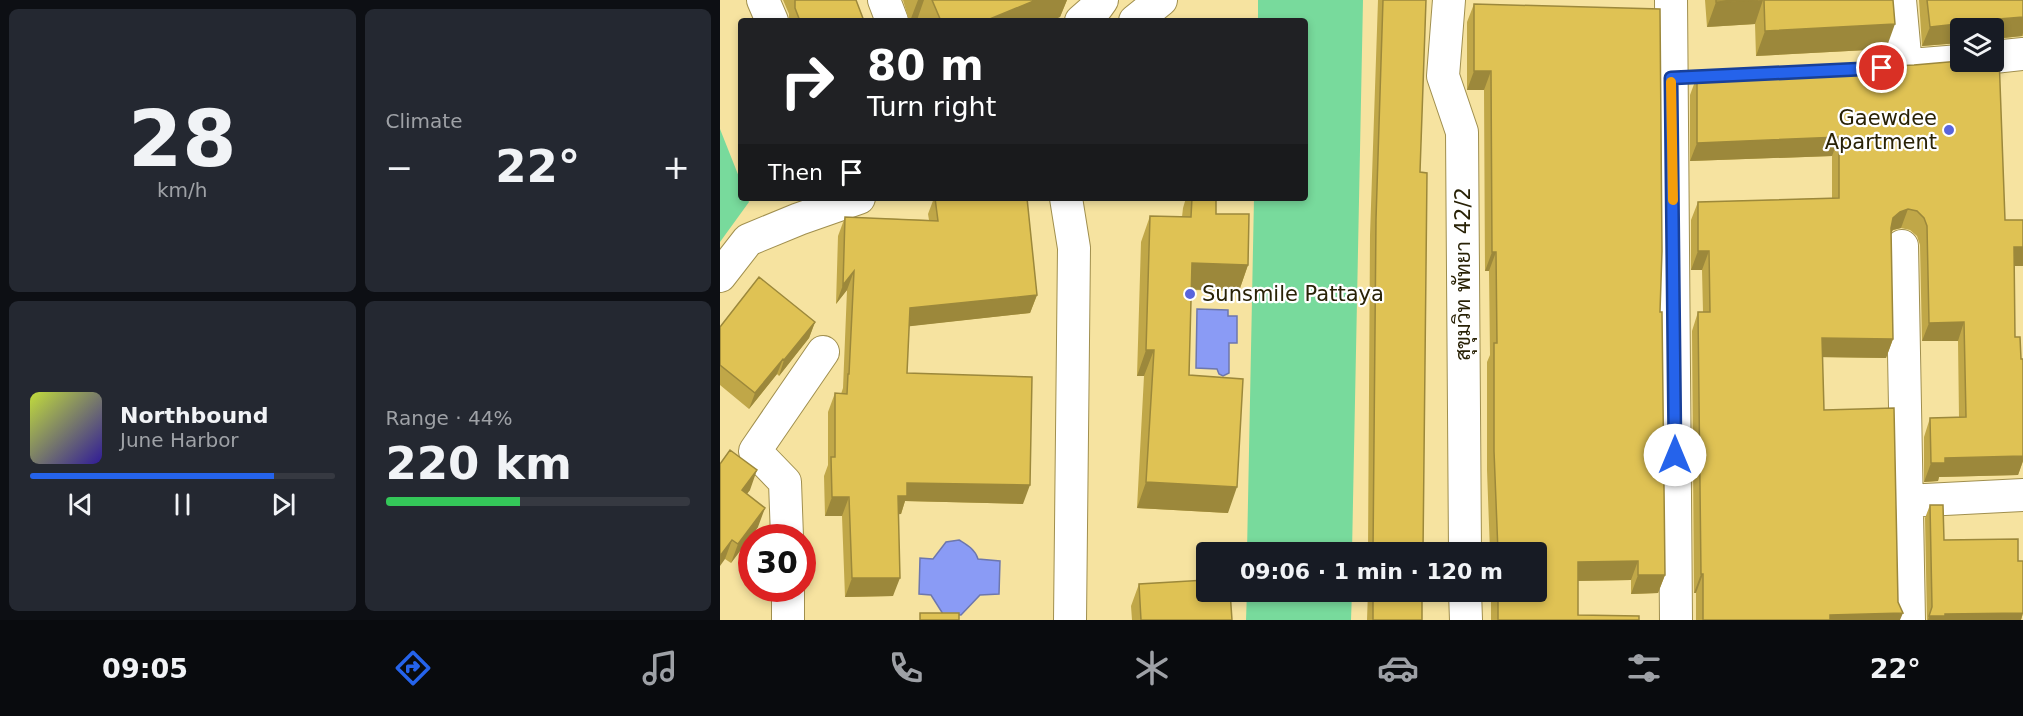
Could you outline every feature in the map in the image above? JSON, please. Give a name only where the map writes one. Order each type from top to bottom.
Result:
[{"type":"street","points":[[764,0],[771,18]]},
{"type":"street","points":[[1084,18],[1102,0]]},
{"type":"street","points":[[1139,18],[1161,0]]},
{"type":"street","points":[[1900,0],[1906,66]]},
{"type":"street","name":"สุขุมวิท พัทยา 42/2","points":[[1458,3],[1443,76],[1462,132],[1465,542]]},
{"type":"street","points":[[1663,7],[1683,78],[1676,620]]},
{"type":"street","points":[[2004,56],[2023,54]]},
{"type":"street","points":[[1859,69],[1950,62]]},
{"type":"street","points":[[720,276],[748,240],[846,201]]},
{"type":"street","points":[[1066,201],[1074,248],[1070,620]]},
{"type":"street","points":[[1902,246],[1908,620]]},
{"type":"street","points":[[787,524],[785,482],[755,450],[823,352]]},
{"type":"street","points":[[1906,501],[2023,495]]},
{"type":"street","points":[[788,602],[788,620]]},
{"type":"street","points":[[1465,602],[1466,620]]},
{"type":"green space","points":[[1258,0],[1363,0],[1352,542],[1247,542],[1254,201],[1308,201],[1308,18],[1258,18]]},
{"type":"green space","points":[[720,129],[738,174],[738,201],[749,202],[720,242]]},
{"type":"green space","points":[[1247,602],[1352,602],[1351,620],[1246,620]]},
{"type":"water","points":[[1197,309],[1228,310],[1228,316],[1237,316],[1237,343],[1229,343],[1229,373],[1223,376],[1217,369],[1196,368]]},
{"type":"water","points":[[959,540],[973,550],[978,559],[1000,561],[999,594],[980,595],[961,615],[943,614],[931,595],[919,594],[920,558],[933,559],[946,542]]},
{"type":"building","points":[[795,0],[856,0],[863,18],[799,18]]},
{"type":"building","points":[[932,0],[1036,0],[992,18],[940,18]]},
{"type":"building","points":[[1383,0],[1426,0],[1420,172],[1427,173],[1423,542],[1373,542],[1376,219]]},
{"type":"building","points":[[1716,0],[1758,0],[1716,2]]},
{"type":"building","points":[[1764,0],[1893,0],[1895,24],[1765,31]]},
{"type":"building","points":[[1927,0],[2023,0],[2023,17],[1950,18],[1950,25],[1930,27]]},
{"type":"building","points":[[1474,4],[1660,9],[1662,251],[1660,312],[1662,312],[1665,575],[1638,575],[1638,561],[1578,562],[1578,615],[1639,616],[1639,620],[1498,620],[1498,602],[1547,602],[1547,542],[1498,542],[1494,451],[1494,343],[1497,343],[1496,252],[1492,252],[1491,71],[1474,71]]},
{"type":"building","points":[[1950,62],[1950,72],[2000,72],[2005,220],[2023,220],[2023,247],[2014,247],[2015,337],[2020,337],[2021,359],[2023,359],[2023,456],[1945,458],[1945,463],[1931,463],[1930,418],[1966,417],[1964,322],[1929,323],[1927,226],[1924,218],[1917,211],[1908,209],[1900,212],[1893,218],[1891,228],[1893,339],[1822,338],[1824,410],[1894,408],[1898,602],[1903,613],[1830,615],[1830,620],[1703,620],[1698,312],[1710,312],[1709,251],[1698,251],[1698,202],[1839,198],[1839,137],[1697,143],[1697,76]]},
{"type":"building","points":[[935,201],[1027,201],[1037,295],[910,308],[907,373],[1032,377],[1030,485],[907,483],[907,496],[898,496],[900,578],[852,578],[849,497],[832,497],[831,457],[835,457],[835,393],[847,394],[849,374],[854,271],[843,285],[845,217],[938,221]]},
{"type":"building","points":[[1192,201],[1216,201],[1216,214],[1249,214],[1248,265],[1192,263],[1189,375],[1243,379],[1237,487],[1146,482],[1154,350],[1146,350],[1150,216],[1191,217]]},
{"type":"building","points":[[759,277],[815,322],[755,393],[720,365],[720,327]]},
{"type":"building","points":[[730,450],[757,470],[742,490],[765,508],[753,524],[738,524],[738,544],[732,540],[720,556],[720,464]]},
{"type":"building","points":[[1930,505],[1943,505],[1944,540],[2018,539],[2018,561],[2023,561],[2023,613],[1929,616],[1932,607]]},
{"type":"building","points":[[1196,581],[1196,602],[1231,602],[1232,620],[1141,620],[1139,584]]},
{"type":"building","points":[[1373,602],[1422,602],[1422,620],[1373,620]]},
{"type":"building","points":[[920,613],[959,613],[959,620],[920,620]]},
{"type":"slow traffic","points":[[1671,82],[1673,200]]},
{"type":"place","name":"Gaewdee Apartment","points":[[1949,130]]},
{"type":"place","name":"Sunsmile Pattaya","points":[[1190,294]]},
{"type":"route","points":[[1675,455],[1671,78],[1882,68]]}]
